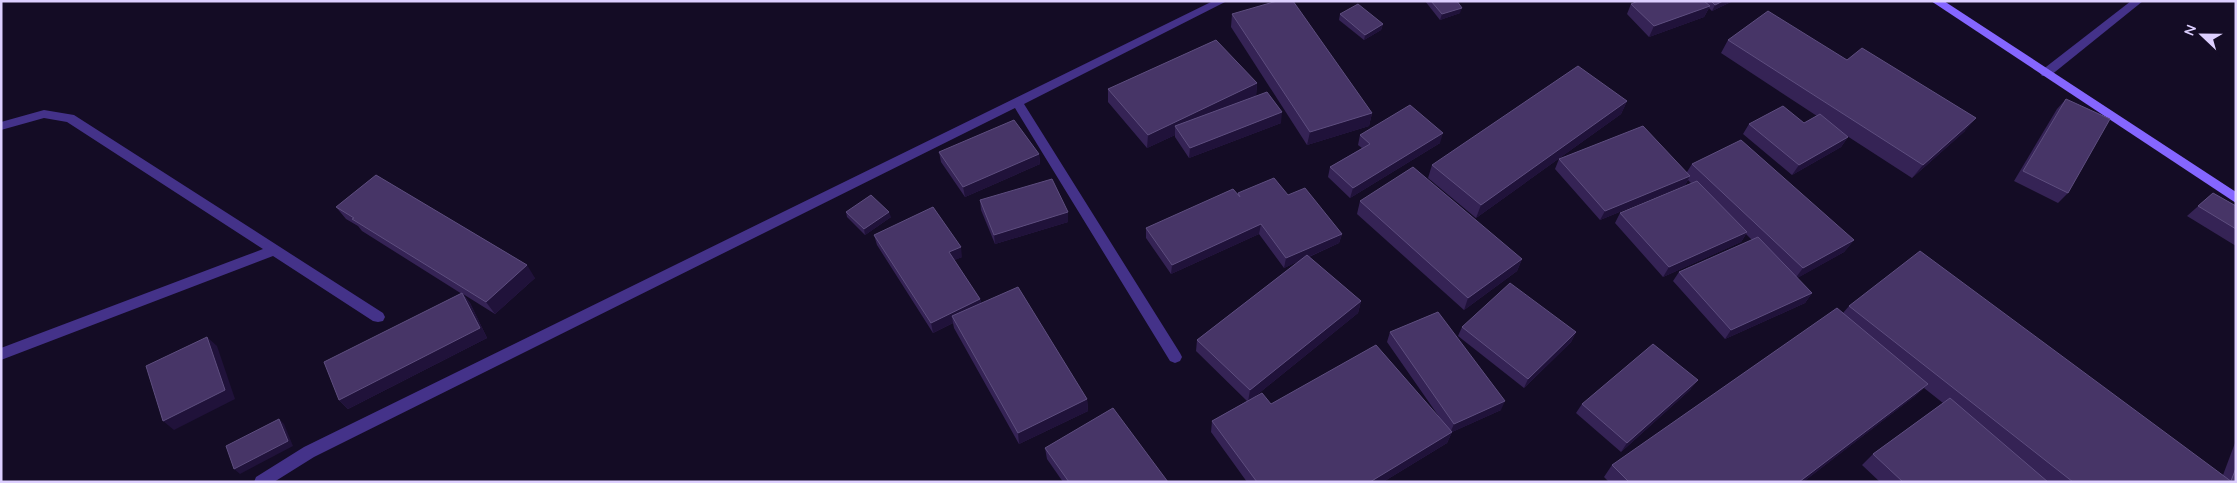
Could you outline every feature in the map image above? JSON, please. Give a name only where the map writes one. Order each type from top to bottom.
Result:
[{"type":"street","points":[[261,482],[310,452],[1222,1]]},
{"type":"street","points":[[1936,1],[2236,198]]},
{"type":"street","points":[[2046,73],[2138,1]]},
{"type":"street","points":[[1017,103],[1174,357]]},
{"type":"street","points":[[1,126],[44,114],[70,118],[378,317]]},
{"type":"street","points":[[1,354],[275,250]]},
{"type":"building","points":[[1277,1],[1293,1],[1372,113],[1310,132],[1232,14]]},
{"type":"building","points":[[1431,1],[1457,1],[1462,8],[1442,14]]},
{"type":"building","points":[[1638,1],[1704,1],[1710,6],[1654,26],[1631,4]]},
{"type":"building","points":[[1711,1],[1723,1],[1715,5]]},
{"type":"building","points":[[1358,4],[1383,24],[1365,35],[1340,14]]},
{"type":"building","points":[[1768,11],[1847,60],[1862,48],[1976,118],[1923,165],[1728,40]]},
{"type":"building","points":[[1216,40],[1257,83],[1148,135],[1108,89]]},
{"type":"building","points":[[1578,66],[1627,101],[1481,205],[1432,165]]},
{"type":"building","points":[[1267,92],[1282,112],[1190,148],[1175,126]]},
{"type":"building","points":[[2066,99],[2110,119],[2068,193],[2023,171]]},
{"type":"building","points":[[1410,105],[1443,133],[1353,188],[1330,167],[1370,144],[1360,135]]},
{"type":"building","points":[[1783,106],[1804,123],[1820,114],[1848,137],[1799,165],[1749,124]]},
{"type":"building","points":[[1014,120],[1039,154],[963,187],[939,152]]},
{"type":"building","points":[[1643,126],[1690,176],[1605,211],[1559,159]]},
{"type":"building","points":[[1741,140],[1854,240],[1803,268],[1692,164]]},
{"type":"building","points":[[1413,167],[1522,259],[1468,298],[1360,201]]},
{"type":"building","points":[[376,175],[527,265],[486,302],[352,219],[354,218],[336,207]]},
{"type":"building","points":[[1274,178],[1288,195],[1305,188],[1342,234],[1286,258],[1261,224],[1172,265],[1146,228],[1233,189],[1240,197],[1238,193]]},
{"type":"building","points":[[1052,179],[1068,212],[994,235],[980,200]]},
{"type":"building","points":[[1697,181],[1747,232],[1669,267],[1620,213]]},
{"type":"building","points":[[2213,193],[2236,206],[2236,229],[2198,206]]},
{"type":"building","points":[[871,195],[889,212],[864,229],[846,212]]},
{"type":"building","points":[[933,207],[961,247],[949,252],[980,299],[931,323],[874,235]]},
{"type":"building","points":[[1758,237],[1812,293],[1731,330],[1679,272]]},
{"type":"building","points":[[1920,251],[2232,482],[2073,482],[1849,306]]},
{"type":"building","points":[[1307,255],[1361,301],[1250,390],[1197,340]]},
{"type":"building","points":[[1510,283],[1576,332],[1528,379],[1462,327]]},
{"type":"building","points":[[1018,287],[1087,399],[1018,433],[952,316]]},
{"type":"building","points":[[462,293],[480,328],[339,400],[324,362]]},
{"type":"building","points":[[1837,308],[1928,384],[1799,482],[1629,482],[1612,465]]},
{"type":"building","points":[[1438,312],[1505,401],[1454,424],[1390,332]]},
{"type":"building","points":[[207,337],[225,390],[163,421],[146,366]]},
{"type":"building","points":[[1653,344],[1698,380],[1627,443],[1582,404]]},
{"type":"building","points":[[1376,345],[1452,432],[1370,482],[1257,482],[1212,421],[1262,393],[1271,404]]},
{"type":"building","points":[[1950,398],[2048,482],[1903,482],[1873,454]]},
{"type":"building","points":[[1113,408],[1168,482],[1069,482],[1045,448]]},
{"type":"building","points":[[279,419],[288,441],[234,469],[226,446]]},
{"type":"building","points":[[2236,468],[2236,482],[2232,482],[2231,481]]}]
